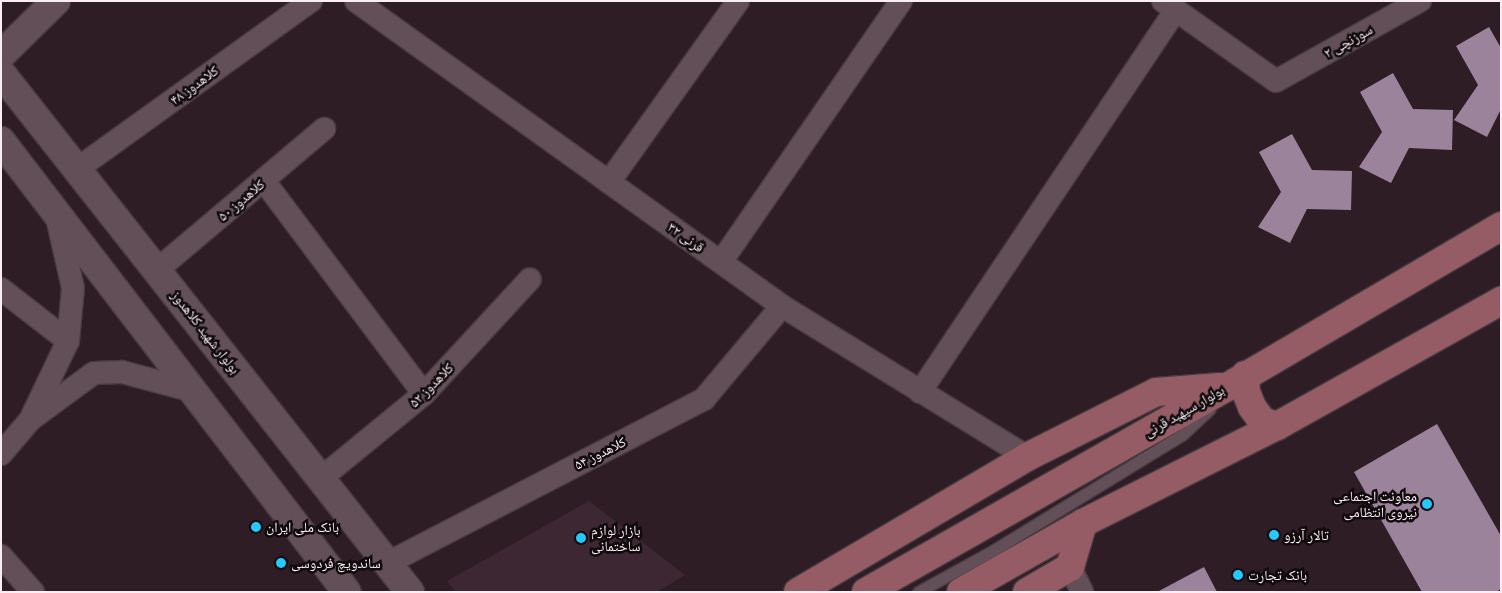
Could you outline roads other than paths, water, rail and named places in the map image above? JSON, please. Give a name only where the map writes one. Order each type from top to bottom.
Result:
[{"type":"main road","points":[[1,55],[56,1]]},
{"type":"main road","name":"بولوار شهید کلاهدوز","points":[[1,73],[410,592]]},
{"type":"main road","points":[[1,141],[347,592]]},
{"type":"main road","name":"بولوار سپهبد قرنی","points":[[866,592],[1236,381],[1501,226]]},
{"type":"main road","points":[[961,592],[1083,523],[1277,426],[1501,301]]},
{"type":"main road","points":[[798,592],[1027,457],[1156,392],[1236,381],[1246,392],[1252,407],[1262,421],[1277,426]]},
{"type":"main road","points":[[1027,592],[1070,567],[1083,523]]},
{"type":"street","name":"کلاهدوز ۴۸","points":[[77,169],[311,1]]},
{"type":"street","name":"قرنی ۳۲","points":[[356,1],[782,306],[1027,457]]},
{"type":"street","points":[[609,182],[738,1]]},
{"type":"street","points":[[721,262],[901,1]]},
{"type":"street","name":"سوزنچی ۲","points":[[1170,6],[1276,82],[1420,1]]},
{"type":"street","points":[[920,392],[1170,6]]},
{"type":"street","name":"کلاهدوز ۵۰","points":[[157,270],[324,129]]},
{"type":"street","points":[[264,181],[424,394]]},
{"type":"street","points":[[30,420],[68,341],[73,288],[55,210]]},
{"type":"street","name":"کلاهدوز ۵۲","points":[[320,479],[424,394],[530,279]]},
{"type":"street","points":[[1,289],[68,341]]},
{"type":"street","name":"کلاهدوز ۵۴","points":[[388,562],[704,399],[782,306]]},
{"type":"street","points":[[1,454],[30,420],[94,373],[122,372],[193,391]]},
{"type":"street","points":[[1,556],[33,592]]},
{"type":"street","points":[[1070,567],[1082,592]]},
{"type":"lane","points":[[918,592],[994,550],[1182,435],[1236,381]]},
{"type":"place","name":"معاونت اجتماعی نیروی انتظامی","points":[[1427,504]]},
{"type":"place","name":"بانک ملی ایران","points":[[256,527]]},
{"type":"place","name":"تالار آرزو","points":[[1274,535]]},
{"type":"place","name":"بازار لوازم ساختمانی","points":[[581,538]]},
{"type":"place","name":"ساندویچ فردوسی","points":[[281,563]]},
{"type":"place","name":"بانک تجارت","points":[[1238,575]]}]
